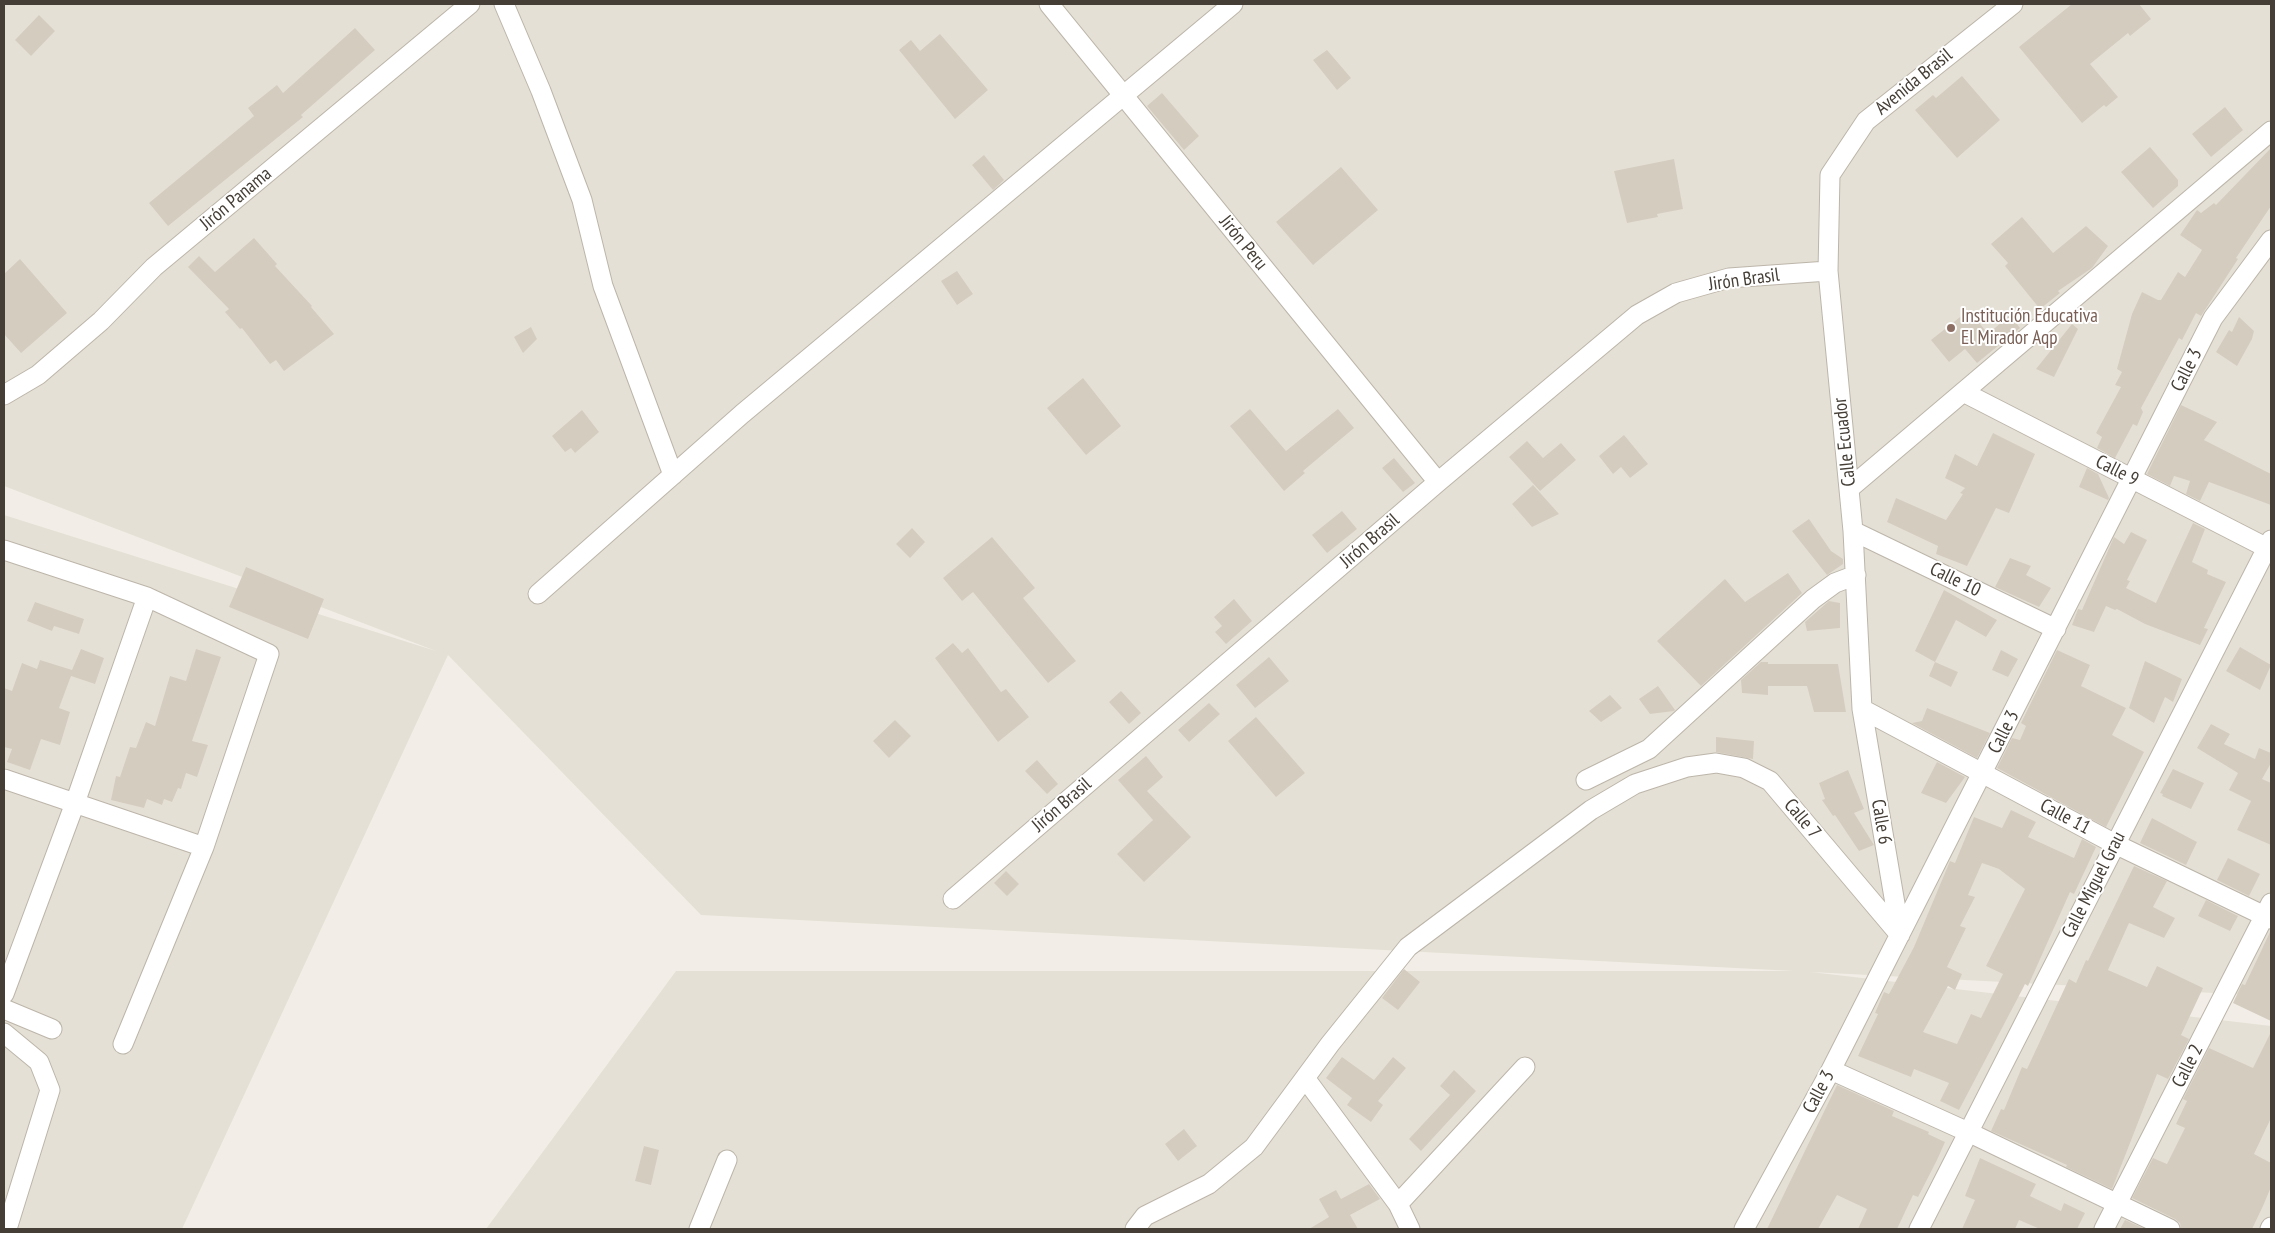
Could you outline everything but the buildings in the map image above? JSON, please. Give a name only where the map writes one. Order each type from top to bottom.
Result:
[{"type":"street","name":"Jirón Panama","points":[[4,395],[38,375],[101,321],[154,267],[470,4]]},
{"type":"street","points":[[504,4],[541,91],[582,200],[604,286],[673,475]]},
{"type":"street","name":"Jirón Peru","points":[[1049,4],[1438,482]]},
{"type":"street","points":[[538,594],[742,414],[1233,4]]},
{"type":"street","name":"Avenida Brasil","points":[[1830,174],[1866,121],[2013,4]]},
{"type":"street","points":[[1850,488],[2271,131]]},
{"type":"street","name":"Calle Ecuador","points":[[1830,174],[1828,272],[1850,488],[1862,709]]},
{"type":"street","name":"Calle 3","points":[[1744,1229],[1831,1070],[2213,318],[2271,240]]},
{"type":"street","name":"Jirón Brasil","points":[[953,900],[1438,482],[1637,315],[1676,292],[1729,278],[1828,272]]},
{"type":"street","name":"Calle 9","points":[[1963,392],[2270,546]]},
{"type":"street","name":"Calle 10","points":[[1853,531],[2056,629]]},
{"type":"street","name":"Calle Miguel Grau","points":[[1919,1229],[2115,844],[2270,546]]},
{"type":"street","points":[[6,556],[147,596],[269,654],[204,847],[123,1044]]},
{"type":"street","points":[[1586,780],[1649,749],[1813,599],[1835,583],[1856,575]]},
{"type":"street","points":[[4,994],[75,803],[147,596]]},
{"type":"street","name":"Calle 11","points":[[1862,709],[2115,844],[2269,912]]},
{"type":"street","name":"Calle 6","points":[[1862,709],[1900,934]]},
{"type":"street","points":[[1649,749],[1672,772]]},
{"type":"street","name":"Calle 7","points":[[1135,1229],[1145,1216],[1209,1184],[1254,1147],[1330,1044],[1408,946],[1591,810],[1635,784],[1687,767],[1716,763],[1744,768],[1770,782],[1900,934]]},
{"type":"street","points":[[4,779],[204,847]]},
{"type":"street","name":"Calle 2","points":[[2104,1229],[2269,912]]},
{"type":"street","points":[[4,1009],[52,1029]]},
{"type":"street","points":[[4,1033],[39,1062],[50,1090],[7,1229]]},
{"type":"street","points":[[1398,1204],[1525,1067]]},
{"type":"street","points":[[1831,1070],[1968,1132],[2170,1229]]},
{"type":"street","points":[[1306,1078],[1398,1204],[1410,1229]]},
{"type":"street","points":[[699,1229],[727,1160]]},
{"type":"shaded area","points":[[4,4],[2271,4],[2271,996],[1811,972],[2271,1026],[2271,1229],[486,1229],[676,971],[1794,971],[701,915],[448,655],[182,1229],[4,1229],[4,515],[436,651],[4,486]]},
{"type":"place","name":"Institución Educativa El Mirador Aqp","points":[[1951,328]]}]
